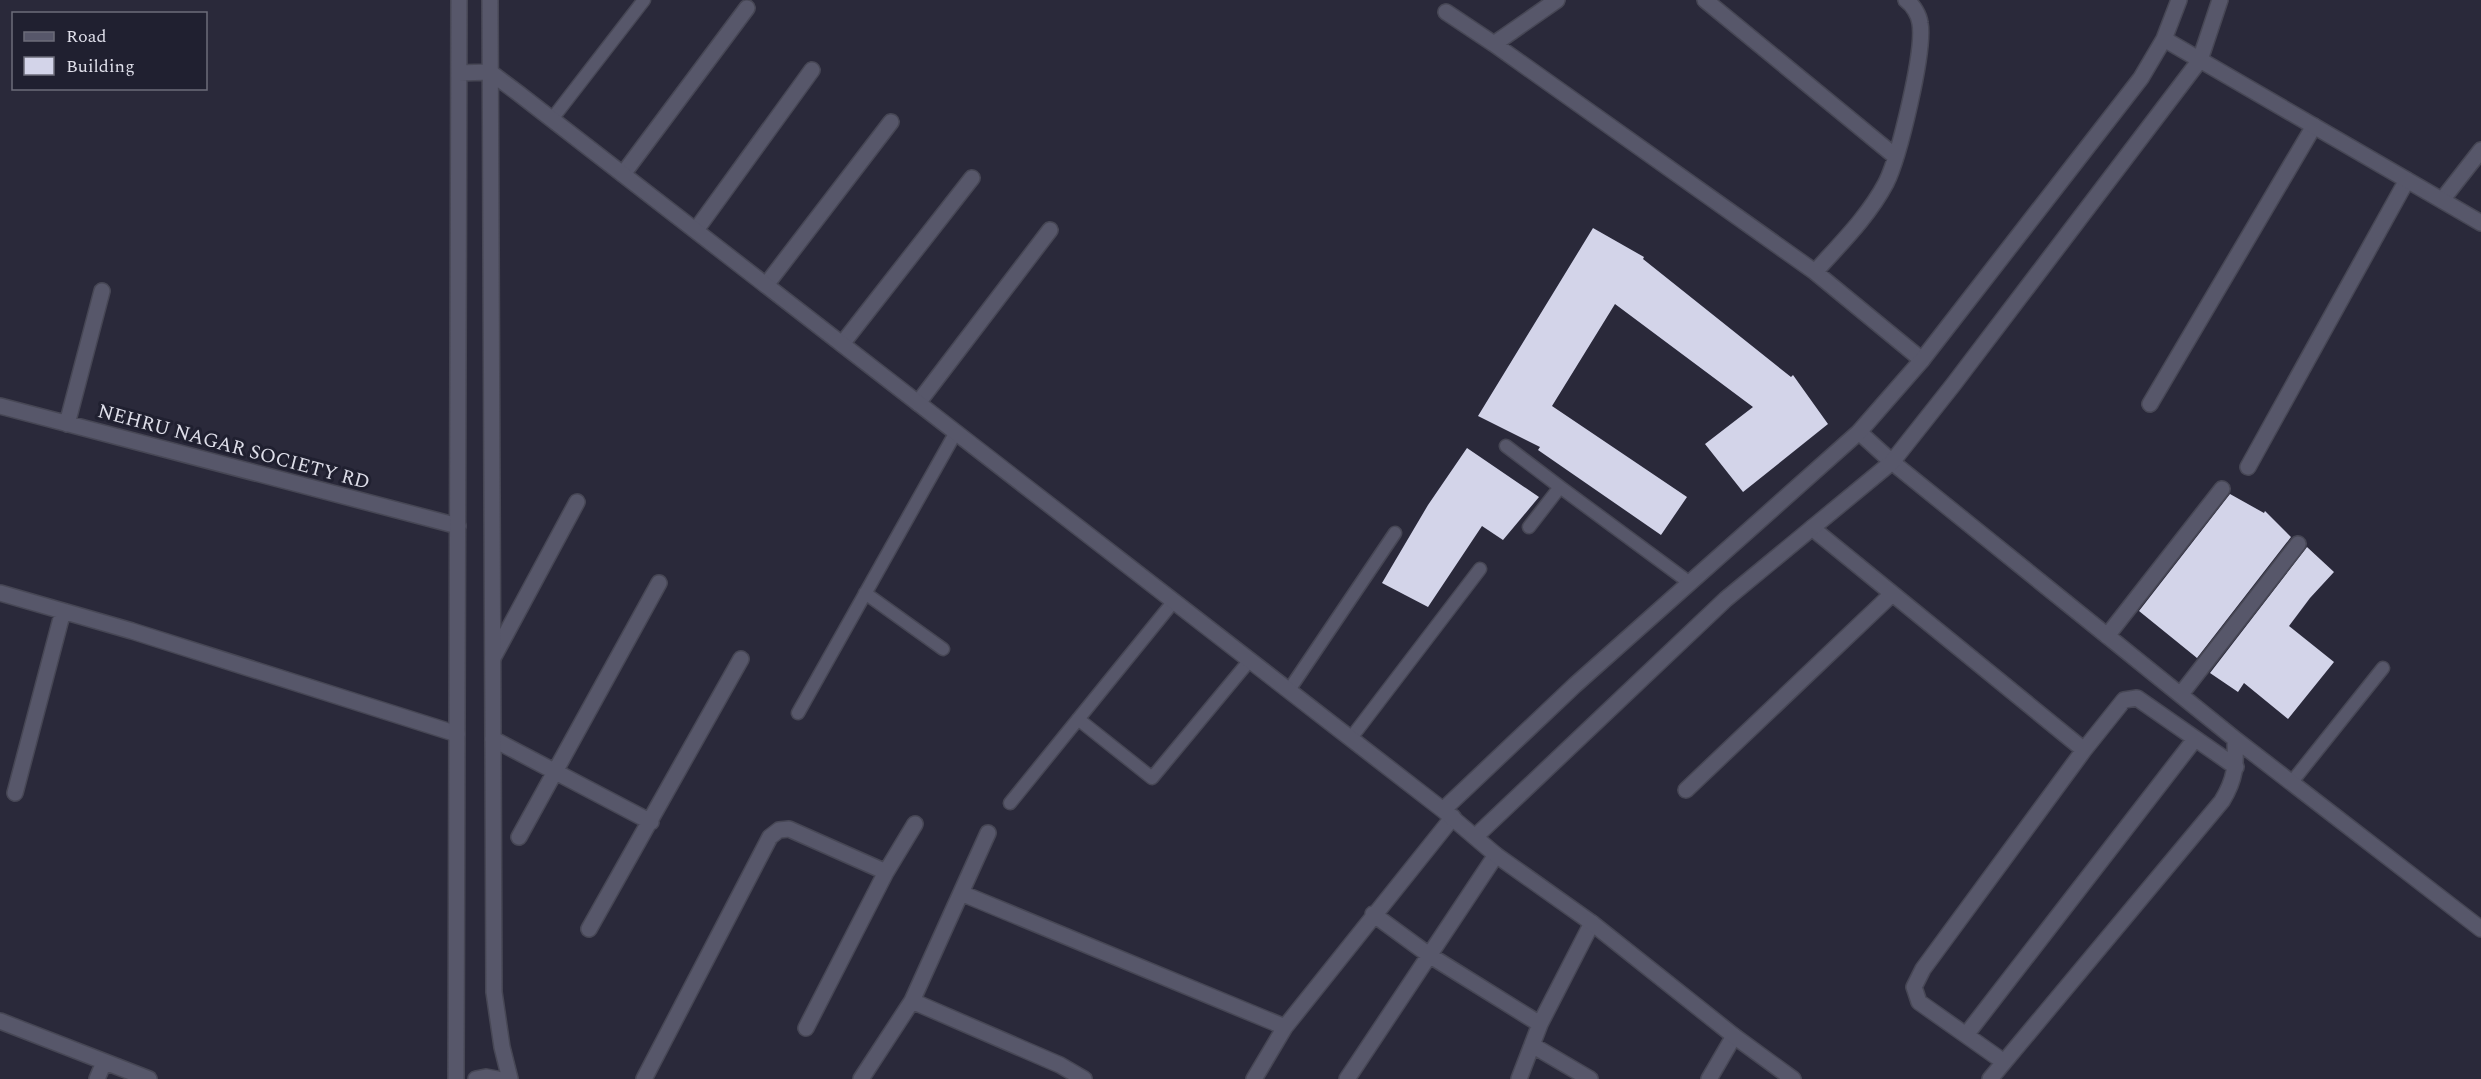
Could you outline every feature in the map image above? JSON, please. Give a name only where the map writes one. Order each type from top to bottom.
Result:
[{"type":"street","points":[[456,1079],[459,0]]},
{"type":"street","points":[[490,0],[494,992],[502,1047],[510,1079]]},
{"type":"street","points":[[1494,44],[1557,0]]},
{"type":"street","points":[[1705,0],[1896,158]]},
{"type":"street","points":[[1815,272],[1865,216],[1886,182],[1896,158],[1919,57],[1921,37],[1920,21],[1911,4],[1906,0]]},
{"type":"street","points":[[1254,1079],[1285,1028],[1448,814],[1575,685],[1859,432],[1922,360],[2141,78],[2164,39],[2179,0]]},
{"type":"street","points":[[1475,837],[1726,599],[1892,462],[2200,60],[2220,0]]},
{"type":"street","points":[[622,174],[747,8]]},
{"type":"street","points":[[1446,12],[1815,272],[1922,360]]},
{"type":"street","points":[[2164,39],[2481,223]]},
{"type":"street","points":[[696,230],[812,70]]},
{"type":"street","points":[[459,73],[490,72],[1351,738],[1496,855],[1592,923],[1734,1036],[1793,1079]]},
{"type":"street","points":[[766,285],[891,122]]},
{"type":"street","points":[[2150,404],[2314,126]]},
{"type":"street","points":[[2442,200],[2481,150]]},
{"type":"street","points":[[842,344],[972,178]]},
{"type":"street","points":[[2248,467],[2407,180]]},
{"type":"street","points":[[918,403],[1050,230]]},
{"type":"street","points":[[67,424],[102,291]]},
{"type":"street","name":"NEHRU NAGAR SOCIETY RD","points":[[0,406],[458,526]]},
{"type":"street","points":[[1859,432],[1892,462],[2235,739],[2481,929]]},
{"type":"street","points":[[2107,636],[2222,489]]},
{"type":"street","points":[[493,658],[577,502]]},
{"type":"street","points":[[1812,528],[2084,750]]},
{"type":"street","points":[[2181,694],[2298,544]]},
{"type":"street","points":[[519,837],[659,583]]},
{"type":"street","points":[[0,593],[132,631],[457,734]]},
{"type":"street","points":[[1686,790],[1892,594]]},
{"type":"street","points":[[15,793],[63,611]]},
{"type":"street","points":[[589,929],[741,659]]},
{"type":"street","points":[[2004,1062],[1919,1002],[1914,987],[1923,969],[2084,750],[2124,700],[2137,698],[2236,767]]},
{"type":"street","points":[[493,739],[651,822]]},
{"type":"street","points":[[1966,1035],[2195,739]]},
{"type":"street","points":[[1990,1079],[2222,801],[2232,785],[2236,767],[2235,739]]},
{"type":"street","points":[[806,1028],[886,872],[915,824]]},
{"type":"street","points":[[644,1079],[770,837],[778,830],[789,829],[886,872]]},
{"type":"street","points":[[864,1078],[912,1001],[988,833]]},
{"type":"street","points":[[1347,1079],[1496,855]]},
{"type":"street","points":[[961,893],[1285,1028]]},
{"type":"street","points":[[1373,914],[1430,954],[1540,1024]]},
{"type":"street","points":[[1519,1079],[1540,1024],[1592,923]]},
{"type":"street","points":[[912,1001],[1060,1065],[1084,1079]]},
{"type":"street","points":[[0,1021],[149,1079]]},
{"type":"street","points":[[1709,1079],[1734,1036]]},
{"type":"street","points":[[1532,1045],[1590,1079]]},
{"type":"street","points":[[97,1079],[104,1062]]},
{"type":"street","points":[[476,1079],[486,1077],[497,1079]]},
{"type":"lane","points":[[552,119],[644,0]]},
{"type":"lane","points":[[798,712],[956,432]]},
{"type":"lane","points":[[1506,446],[1690,583]]},
{"type":"lane","points":[[1529,527],[1560,487]]},
{"type":"lane","points":[[1289,690],[1395,533]]},
{"type":"lane","points":[[1351,738],[1479,569]]},
{"type":"lane","points":[[865,593],[943,649]]},
{"type":"lane","points":[[1010,803],[1174,601]]},
{"type":"lane","points":[[1078,718],[1152,778],[1250,660]]},
{"type":"lane","points":[[2291,783],[2383,668]]},
{"type":"building","points":[[1593,228],[1644,257],[1643,259],[1791,377],[1793,375],[1828,424],[1743,492],[1705,444],[1753,407],[1615,304],[1552,406],[1687,497],[1661,535],[1538,450],[1540,447],[1478,416]]},
{"type":"building","points":[[1467,448],[1539,497],[1503,540],[1482,526],[1428,607],[1382,583],[1428,505]]},
{"type":"building","points":[[2230,494],[2264,513],[2265,511],[2291,537],[2197,658],[2139,611]]},
{"type":"building","points":[[2307,547],[2334,572],[2289,626],[2334,662],[2288,719],[2244,683],[2238,692],[2210,673]]}]
